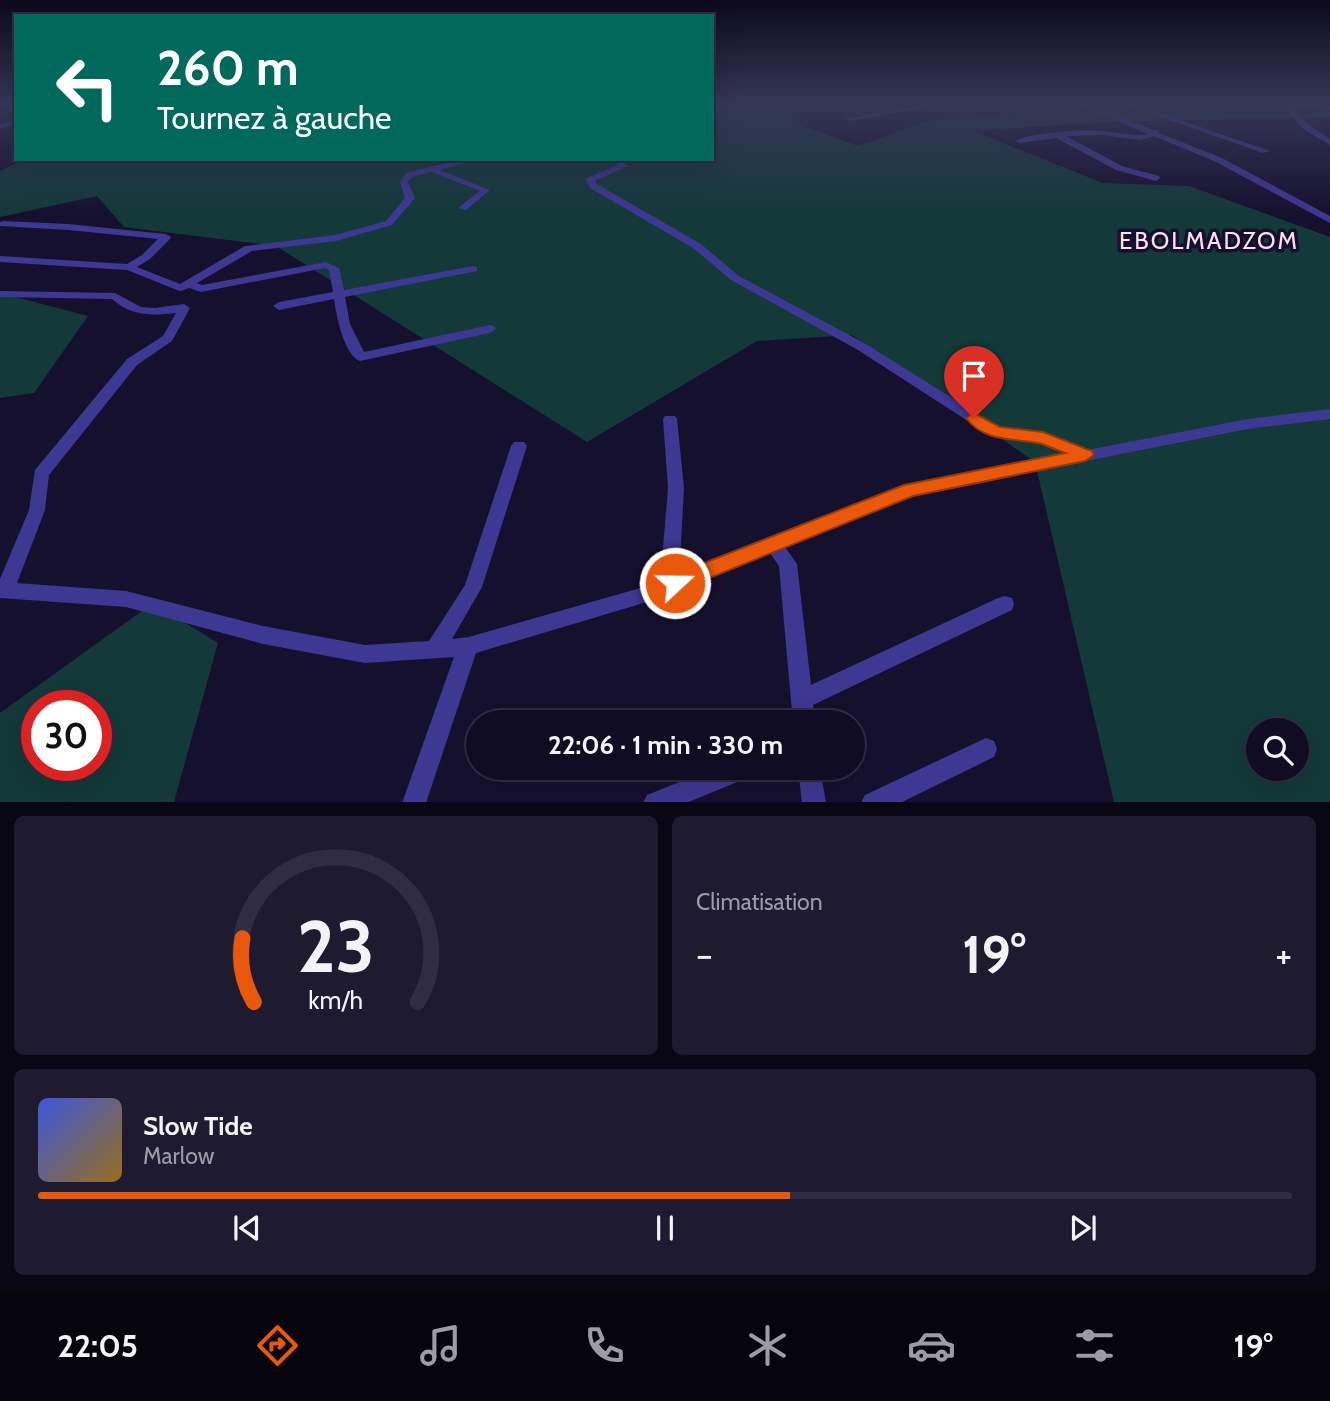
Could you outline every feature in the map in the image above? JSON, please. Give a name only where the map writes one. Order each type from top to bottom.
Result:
[{"type":"street","points":[[1019,141],[1031,139]]},
{"type":"street","points":[[1065,139],[1122,168],[1146,178],[1156,178]]},
{"type":"street","points":[[1172,139],[1242,172],[1330,220]]},
{"type":"street","points":[[1232,139],[1266,151]]},
{"type":"street","points":[[0,259],[128,267],[181,288],[249,248],[336,238],[389,223],[410,198],[404,182],[410,174],[435,171],[468,161]]},
{"type":"street","points":[[618,161],[624,166],[590,180],[593,186],[697,246],[735,278],[862,347],[996,433],[1043,438],[1086,456]]},
{"type":"street","points":[[435,171],[486,190],[463,208]]},
{"type":"street","points":[[3,224],[68,227],[166,237],[146,257],[128,267]]},
{"type":"street","points":[[190,284],[201,289],[326,265],[334,268],[344,324],[360,357],[490,329]]},
{"type":"street","points":[[279,306],[473,269]]},
{"type":"street","points":[[0,294],[115,296],[129,309],[154,312],[184,308],[169,338],[132,362],[41,474],[37,510],[3,591],[126,599],[263,635],[365,654],[468,646],[675,583],[910,490],[1248,424],[1330,414]]},
{"type":"street","points":[[670,419],[676,488],[671,560],[675,583]]},
{"type":"street","points":[[435,649],[473,587],[519,446]]},
{"type":"street","points":[[773,544],[788,564],[803,710]]},
{"type":"street","points":[[802,699],[1005,604]]},
{"type":"street","points":[[414,802],[468,646]]},
{"type":"street","points":[[875,802],[986,749]]},
{"type":"street","points":[[658,802],[713,780]]},
{"type":"street","points":[[811,780],[814,802]]},
{"type":"green space","points":[[714,139],[840,139],[858,146],[876,139],[994,139],[1103,183],[1189,186],[1330,237],[1330,802],[1114,802],[1035,462],[852,335],[757,341],[587,442],[276,246],[124,227],[97,196],[0,217],[0,171],[21,161],[714,161]]},
{"type":"green space","points":[[0,293],[88,316],[34,393],[0,398]]},
{"type":"green space","points":[[153,603],[218,643],[174,802],[0,802],[0,713],[21,698],[21,781],[112,781],[112,690],[32,690]]},
{"type":"district","name":"EBOLMADZOM","points":[[1209,240]]},
{"type":"route","points":[[675,583],[910,490],[1085,455],[1043,438],[996,433],[974,418]]}]
